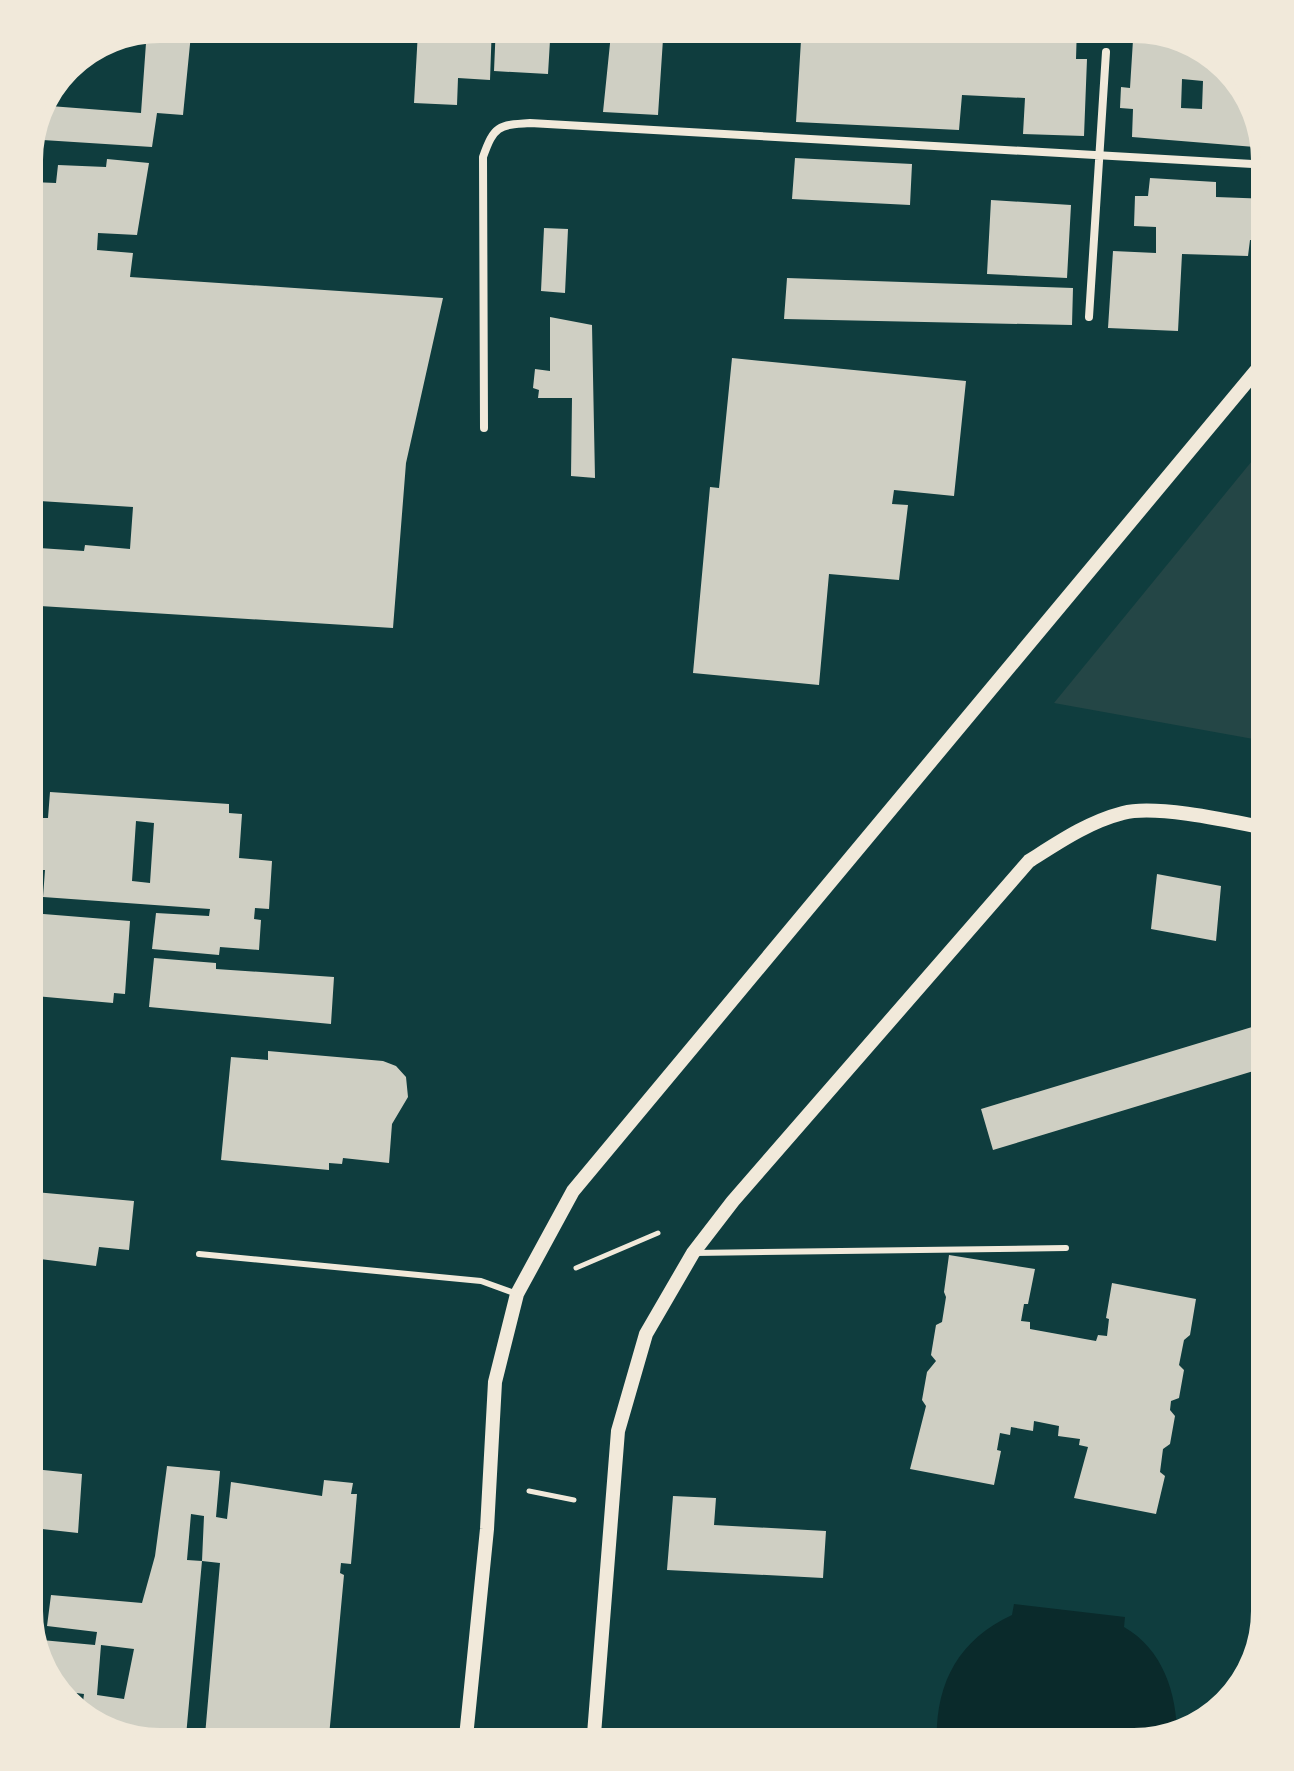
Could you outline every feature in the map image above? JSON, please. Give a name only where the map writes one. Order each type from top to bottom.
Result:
[{"type":"street","points":[[1089,317],[1106,52]]},
{"type":"street","points":[[484,428],[483,157],[491,135],[503,125],[546,123],[1256,164]]},
{"type":"street","points":[[466,1733],[487,1529],[495,1382],[517,1294],[573,1191],[1256,371]]},
{"type":"street","points":[[594,1733],[618,1431],[646,1334],[693,1253],[733,1201],[1029,861],[1075,832],[1125,812],[1209,816],[1256,826]]},
{"type":"lane","points":[[693,1253],[1066,1248]]},
{"type":"lane","points":[[199,1254],[481,1281],[517,1294]]},
{"type":"path","points":[[517,1294],[661,1232]]},
{"type":"path","points":[[488,1484],[612,1507]]},
{"type":"shaded area","points":[[1256,456],[1256,739],[1054,703]]},
{"type":"shaded area","points":[[1014,1604],[1125,1617],[1124,1627],[1149,1647],[1165,1674],[1171,1689],[1176,1726],[1134,1733],[937,1733],[940,1705],[952,1668],[976,1638],[1012,1615]]},
{"type":"building","points":[[191,38],[183,115],[157,113],[152,147],[40,140],[51,106],[141,113],[146,39]]},
{"type":"building","points":[[418,38],[492,38],[490,80],[458,78],[457,105],[414,103]]},
{"type":"building","points":[[495,38],[550,38],[548,74],[494,71]]},
{"type":"building","points":[[611,38],[663,38],[658,115],[603,112]]},
{"type":"building","points":[[801,38],[1077,38],[1076,59],[1087,59],[1084,136],[1023,134],[1025,98],[962,95],[959,130],[796,122]]},
{"type":"building","points":[[1089,38],[1123,38],[1122,43],[1089,41]]},
{"type":"building","points":[[1133,38],[1173,44],[1208,63],[1231,86],[1247,113],[1255,147],[1132,137],[1133,109],[1120,108],[1121,87],[1130,88]],"holes":[[[1182,79],[1203,81],[1202,109],[1181,108]]]},
{"type":"building","points":[[795,158],[912,164],[910,205],[792,199]]},
{"type":"building","points":[[107,159],[149,163],[137,235],[98,233],[97,250],[133,253],[130,277],[443,298],[406,463],[393,628],[38,606],[38,548],[84,551],[85,545],[130,549],[133,507],[38,501],[38,182],[56,183],[58,165],[106,167]]},
{"type":"building","points":[[1150,178],[1216,182],[1216,197],[1256,198],[1256,241],[1250,240],[1248,256],[1182,254],[1178,331],[1108,328],[1113,251],[1156,253],[1156,227],[1134,226],[1135,196],[1148,196]]},
{"type":"building","points":[[991,200],[1071,205],[1067,278],[987,274]]},
{"type":"building","points":[[544,228],[568,229],[565,293],[541,291]]},
{"type":"building","points":[[787,278],[1073,288],[1072,325],[784,319]]},
{"type":"building","points":[[550,317],[592,325],[595,478],[571,476],[572,398],[538,398],[539,390],[533,388],[535,369],[550,371]]},
{"type":"building","points":[[732,358],[966,381],[954,496],[894,490],[892,504],[908,505],[899,580],[829,574],[819,685],[693,673],[710,487],[719,488]]},
{"type":"building","points":[[50,792],[229,804],[229,813],[242,814],[239,858],[272,861],[269,909],[255,908],[254,919],[261,920],[259,950],[220,947],[219,955],[152,949],[156,913],[209,916],[210,909],[43,897],[45,870],[38,870],[41,818],[48,818]],"holes":[[[136,821],[154,823],[150,883],[132,881]]]},
{"type":"building","points":[[1157,874],[1221,886],[1216,941],[1151,929]]},
{"type":"building","points":[[38,914],[130,921],[125,994],[114,993],[113,1003],[38,996]]},
{"type":"building","points":[[154,958],[216,963],[216,969],[334,977],[331,1024],[149,1007]]},
{"type":"building","points":[[1256,1026],[1256,1070],[993,1150],[981,1109]]},
{"type":"building","points":[[268,1051],[383,1061],[396,1066],[406,1077],[408,1097],[392,1124],[389,1163],[343,1158],[342,1164],[329,1163],[329,1170],[221,1160],[231,1057],[268,1060]]},
{"type":"building","points":[[38,1192],[134,1201],[129,1250],[99,1247],[96,1266],[38,1259]]},
{"type":"building","points":[[949,1255],[1035,1269],[1021,1321],[1030,1322],[1030,1329],[1096,1341],[1098,1335],[1107,1336],[1109,1319],[1106,1318],[1112,1283],[1196,1299],[1190,1335],[1184,1340],[1179,1365],[1184,1370],[1179,1398],[1171,1401],[1170,1410],[1175,1416],[1170,1444],[1163,1449],[1160,1472],[1165,1476],[1156,1514],[1074,1498],[1088,1447],[1079,1445],[1080,1439],[1058,1436],[1059,1426],[1034,1421],[1033,1431],[1011,1427],[1010,1435],[1000,1433],[997,1450],[1001,1451],[994,1485],[910,1469],[926,1406],[922,1400],[927,1372],[936,1361],[931,1355],[936,1325],[942,1322]]},
{"type":"building","points":[[167,1466],[220,1471],[216,1517],[227,1519],[231,1482],[322,1496],[324,1480],[353,1483],[351,1494],[357,1494],[351,1564],[341,1563],[340,1573],[344,1575],[329,1733],[205,1733],[220,1563],[202,1561],[186,1733],[136,1731],[92,1712],[83,1704],[84,1694],[70,1692],[63,1685],[47,1658],[41,1640],[95,1645],[97,1632],[47,1626],[51,1595],[142,1603],[155,1556]],"holes":[[[191,1514],[204,1516],[202,1561],[187,1560]],[[101,1645],[134,1649],[124,1699],[97,1695]]]},
{"type":"building","points":[[38,1469],[82,1474],[78,1533],[38,1529]]},
{"type":"building","points":[[673,1496],[716,1498],[714,1525],[826,1531],[823,1578],[667,1570]]},
{"type":"building","points":[[38,1546],[42,1546],[38,1572]]}]
